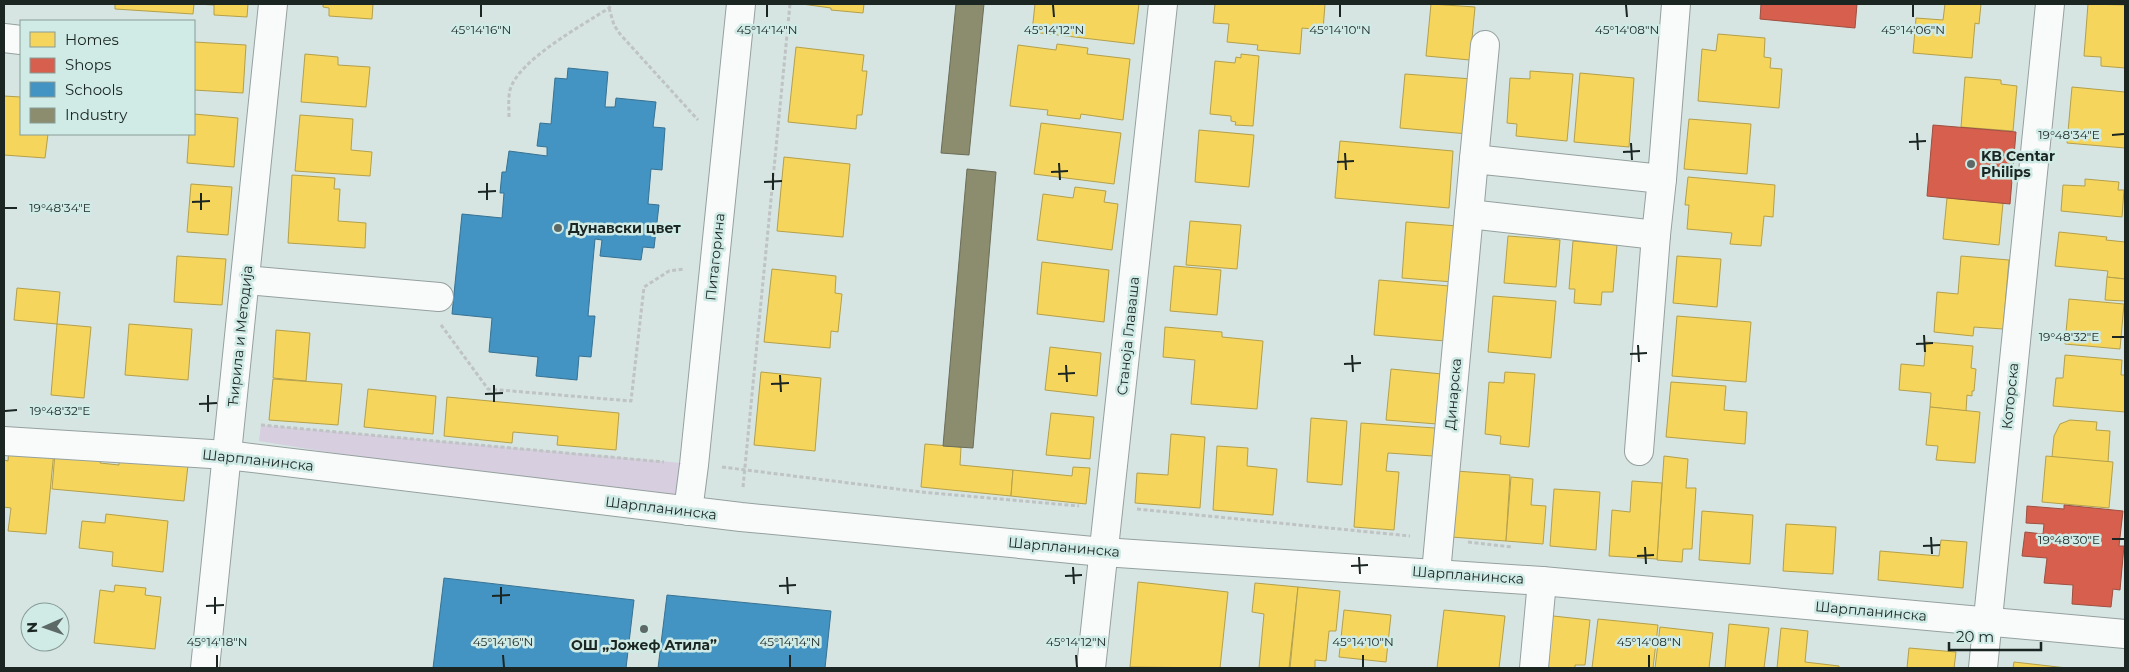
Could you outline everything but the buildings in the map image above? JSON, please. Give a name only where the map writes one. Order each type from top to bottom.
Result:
[{"type":"street","name":"Ћирила и Методија","points":[[205,668],[273,4]]},
{"type":"street","name":"Питагорина","points":[[688,511],[741,4]]},
{"type":"street","name":"Станоја Главаша","points":[[1092,668],[1163,4]]},
{"type":"street","points":[[1639,451],[1676,4]]},
{"type":"street","name":"Которска","points":[[1983,668],[1986,622],[2050,4]]},
{"type":"street","points":[[4,38],[20,40]]},
{"type":"street","name":"Динарска","points":[[1436,573],[1485,45]]},
{"type":"street","points":[[1474,158],[1662,179]]},
{"type":"street","points":[[1470,214],[1656,235]]},
{"type":"street","points":[[246,280],[439,297]]},
{"type":"street","name":"Шарпланинска","points":[[4,441],[227,455],[741,518],[912,532],[1103,552],[1542,580],[2125,634]]},
{"type":"street","points":[[1534,668],[1542,580]]},
{"type":"path","points":[[509,117],[510,90],[514,80],[529,62],[610,8],[612,4]]},
{"type":"path","points":[[741,518],[744,470],[790,4]]},
{"type":"path","points":[[610,8],[614,25],[620,34],[701,122]]},
{"type":"path","points":[[439,297],[437,319],[488,389],[632,401],[644,287],[669,271],[686,269],[687,259]]},
{"type":"path","points":[[261,425],[744,470]]},
{"type":"shaded area","points":[[261,425],[682,463],[688,511],[259,441]]},
{"type":"place","name":"KB Centar Philips","points":[[1971,164]]},
{"type":"place","name":"Дунавски цвет","points":[[558,228]]},
{"type":"place","name":"ОШ „Јожеф Атила”","points":[[644,629]]}]
